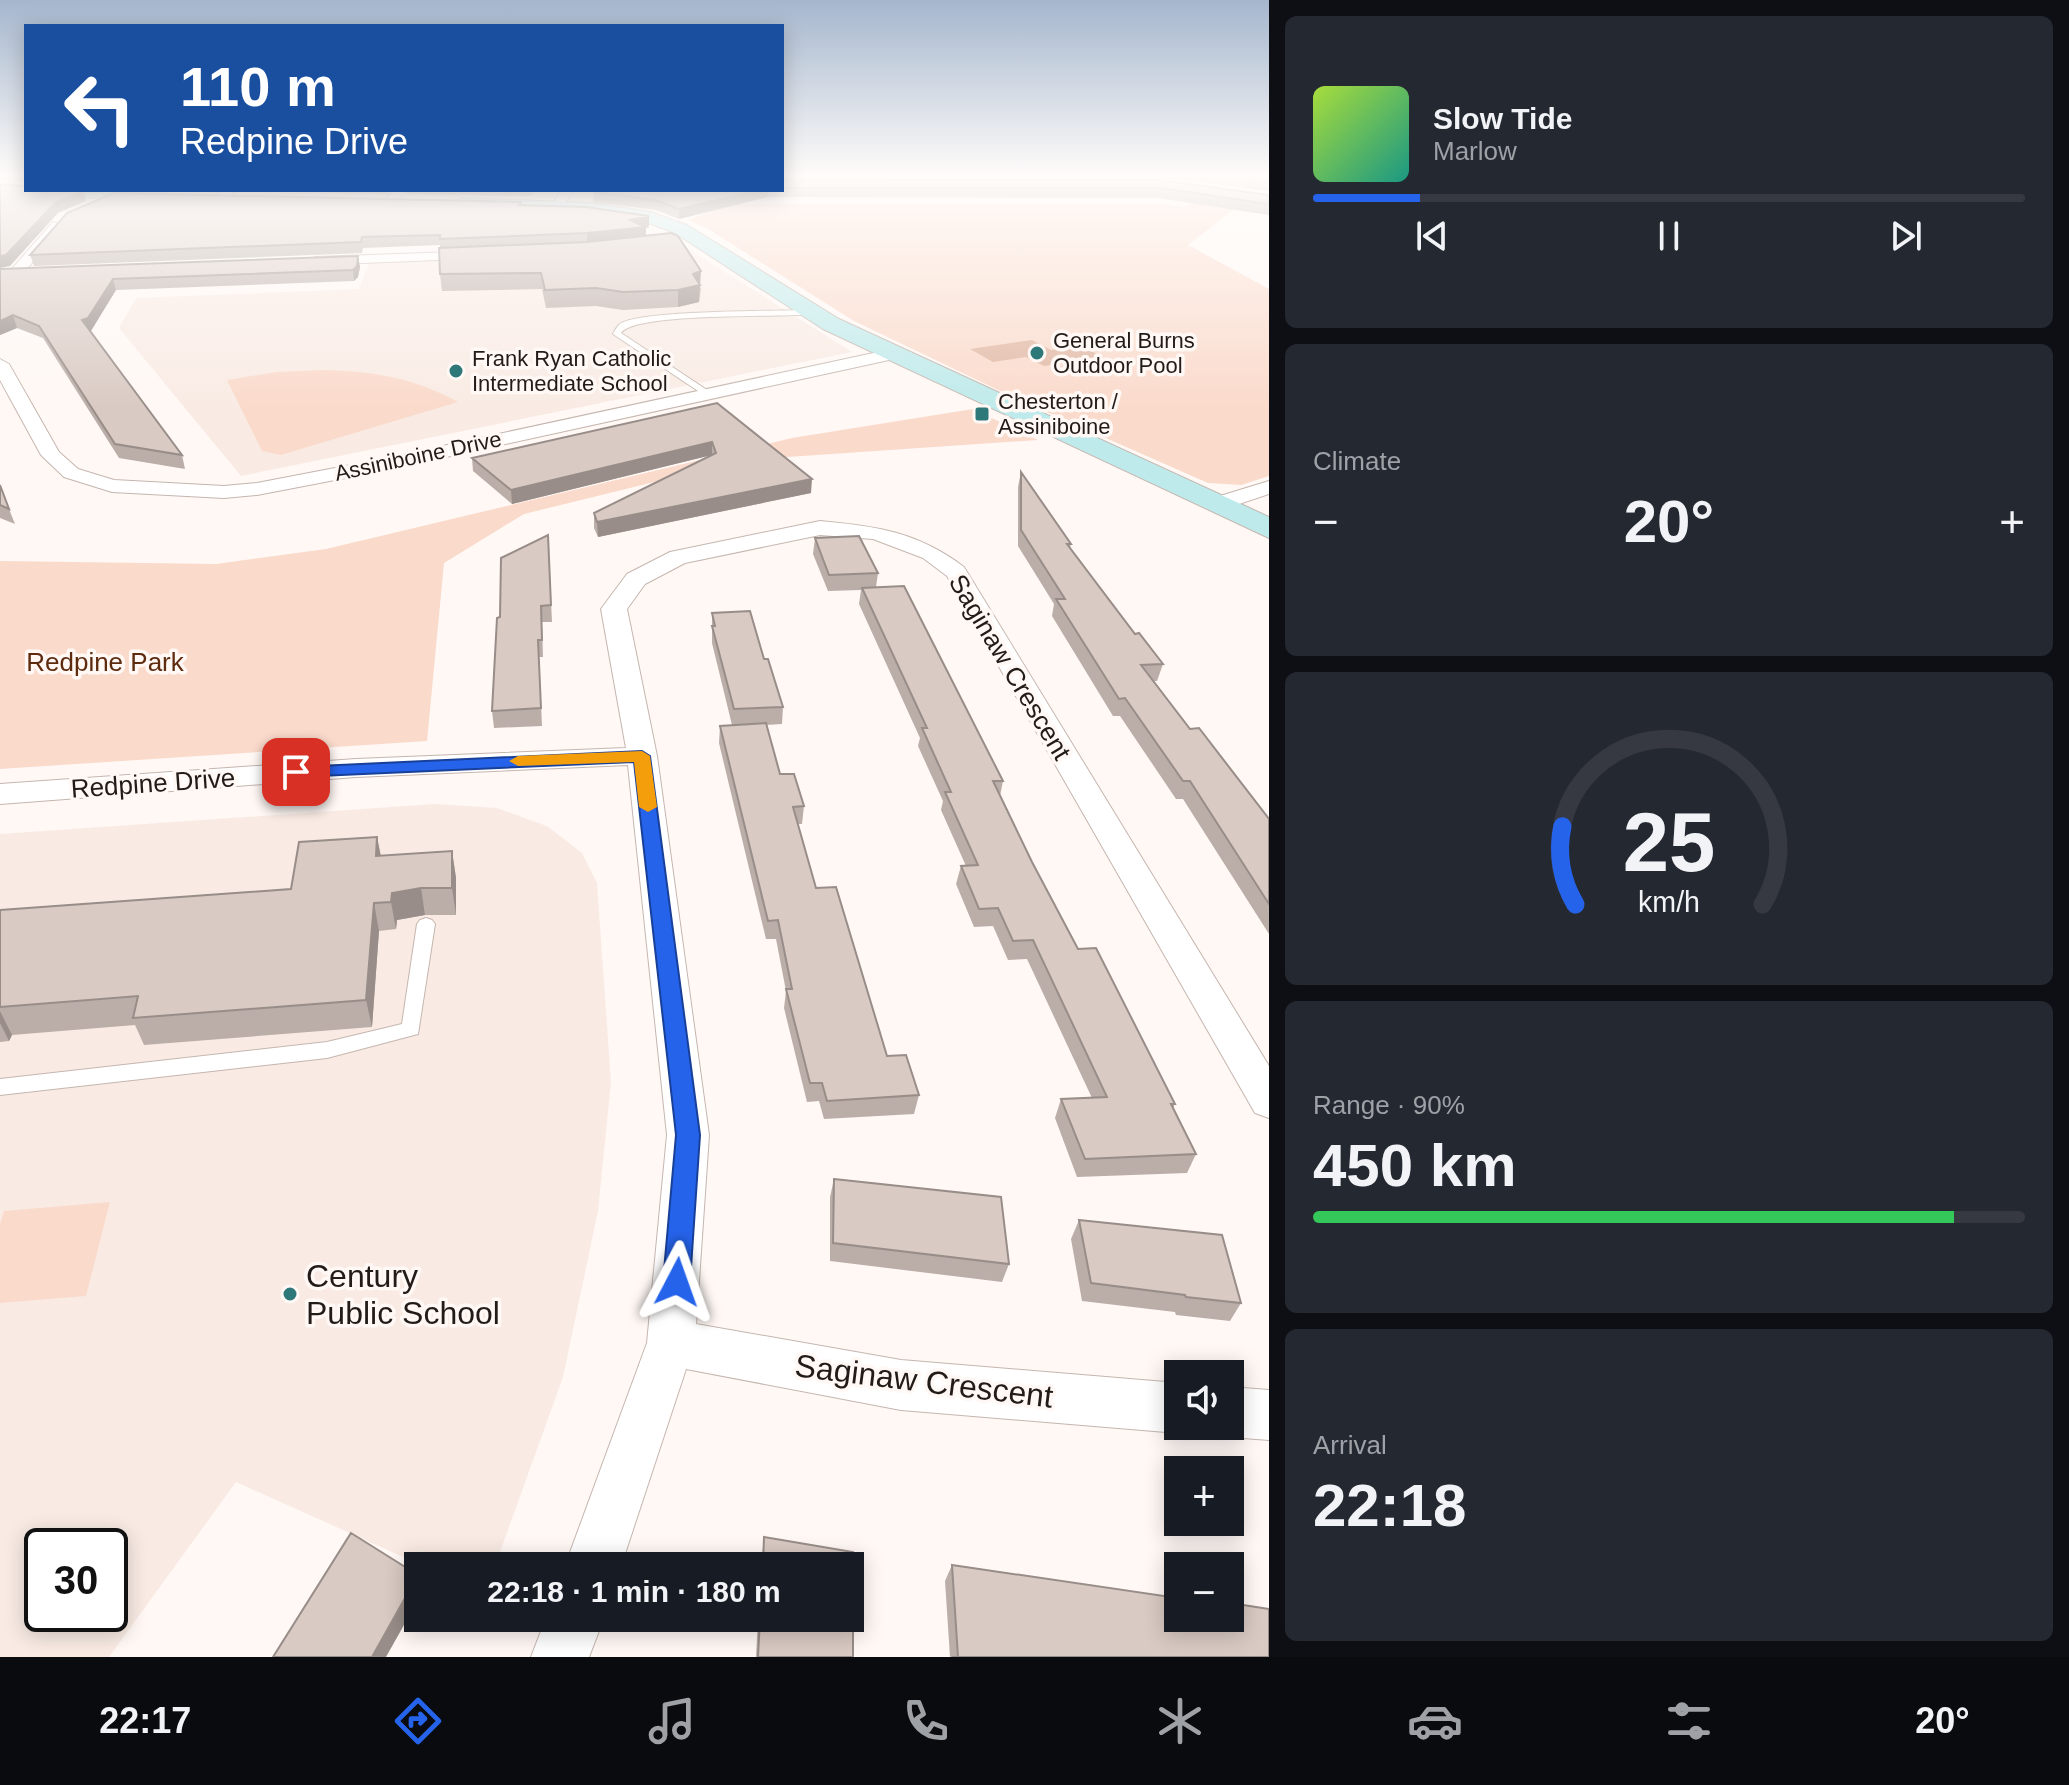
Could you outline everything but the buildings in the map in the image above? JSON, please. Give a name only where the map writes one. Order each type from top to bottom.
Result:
[{"type":"street","points":[[15,274],[32,254]]},
{"type":"street","points":[[293,261],[487,254]]},
{"type":"street","points":[[721,254],[809,312],[892,354],[1269,529]]},
{"type":"street","name":"Assiniboine Drive","points":[[0,364],[51,455],[71,473],[112,486],[163,491],[257,489],[892,354]]},
{"type":"street","points":[[1215,505],[1269,487]]},
{"type":"street","name":"Saginaw Crescent","points":[[598,1552],[671,1343],[688,1135],[642,756],[614,609],[636,579],[678,557],[820,528],[877,533],[931,553],[956,572],[1269,1101]]},
{"type":"street","name":"Redpine Drive","points":[[0,794],[356,768],[642,756]]},
{"type":"street","name":"Saginaw Crescent","points":[[671,1343],[901,1385],[1164,1407]]},
{"type":"street","points":[[1244,1413],[1269,1415]]},
{"type":"street","points":[[560,1657],[570,1632]]},
{"type":"lane","points":[[707,394],[617,334],[622,326],[634,321],[668,317],[809,312]]},
{"type":"lane","points":[[0,1087],[327,1050],[411,1029],[426,924]]},
{"type":"shaded area","name":"Frank Ryan Catholic Intermediate School","points":[[577,254],[697,254],[852,352],[241,476],[119,328],[136,298],[359,289],[369,263]]},
{"type":"shaded area","name":"General Burns Outdoor Pool","points":[[1032,340],[1051,350],[1080,346],[1104,357],[1044,366],[1026,357],[993,362],[970,349]]},
{"type":"shaded area","name":"Century Public School","points":[[434,804],[497,808],[547,826],[582,853],[597,883],[611,1082],[598,1211],[563,1377],[500,1552],[404,1552],[404,1557],[236,1482],[128,1631],[128,1528],[24,1528],[24,1632],[127,1632],[109,1657],[0,1657],[0,834]]},
{"type":"green space","points":[[748,254],[1205,254],[1269,289],[1269,476],[1241,485],[1208,483],[1017,399],[854,321]]},
{"type":"green space","points":[[323,370],[393,377],[426,387],[458,402],[281,455],[262,451],[227,380],[277,372]]},
{"type":"green space","name":"Redpine Park","points":[[973,409],[1038,440],[744,460],[524,514],[444,563],[427,741],[0,769],[0,561],[216,564],[326,549],[792,438]]},
{"type":"green space","points":[[110,1202],[86,1296],[0,1303],[0,1224],[4,1211]]},
{"type":"slow traffic","points":[[518,761],[642,756],[648,807]]},
{"type":"place","name":"General Burns Outdoor Pool","points":[[1037,353]]},
{"type":"place","name":"Frank Ryan Catholic Intermediate School","points":[[456,371]]},
{"type":"place","name":"Chesterton / Assiniboine","points":[[982,414]]},
{"type":"place","name":"Century Public School","points":[[290,1294]]},
{"type":"route","points":[[296,772],[642,756],[688,1135],[677,1282]]}]
